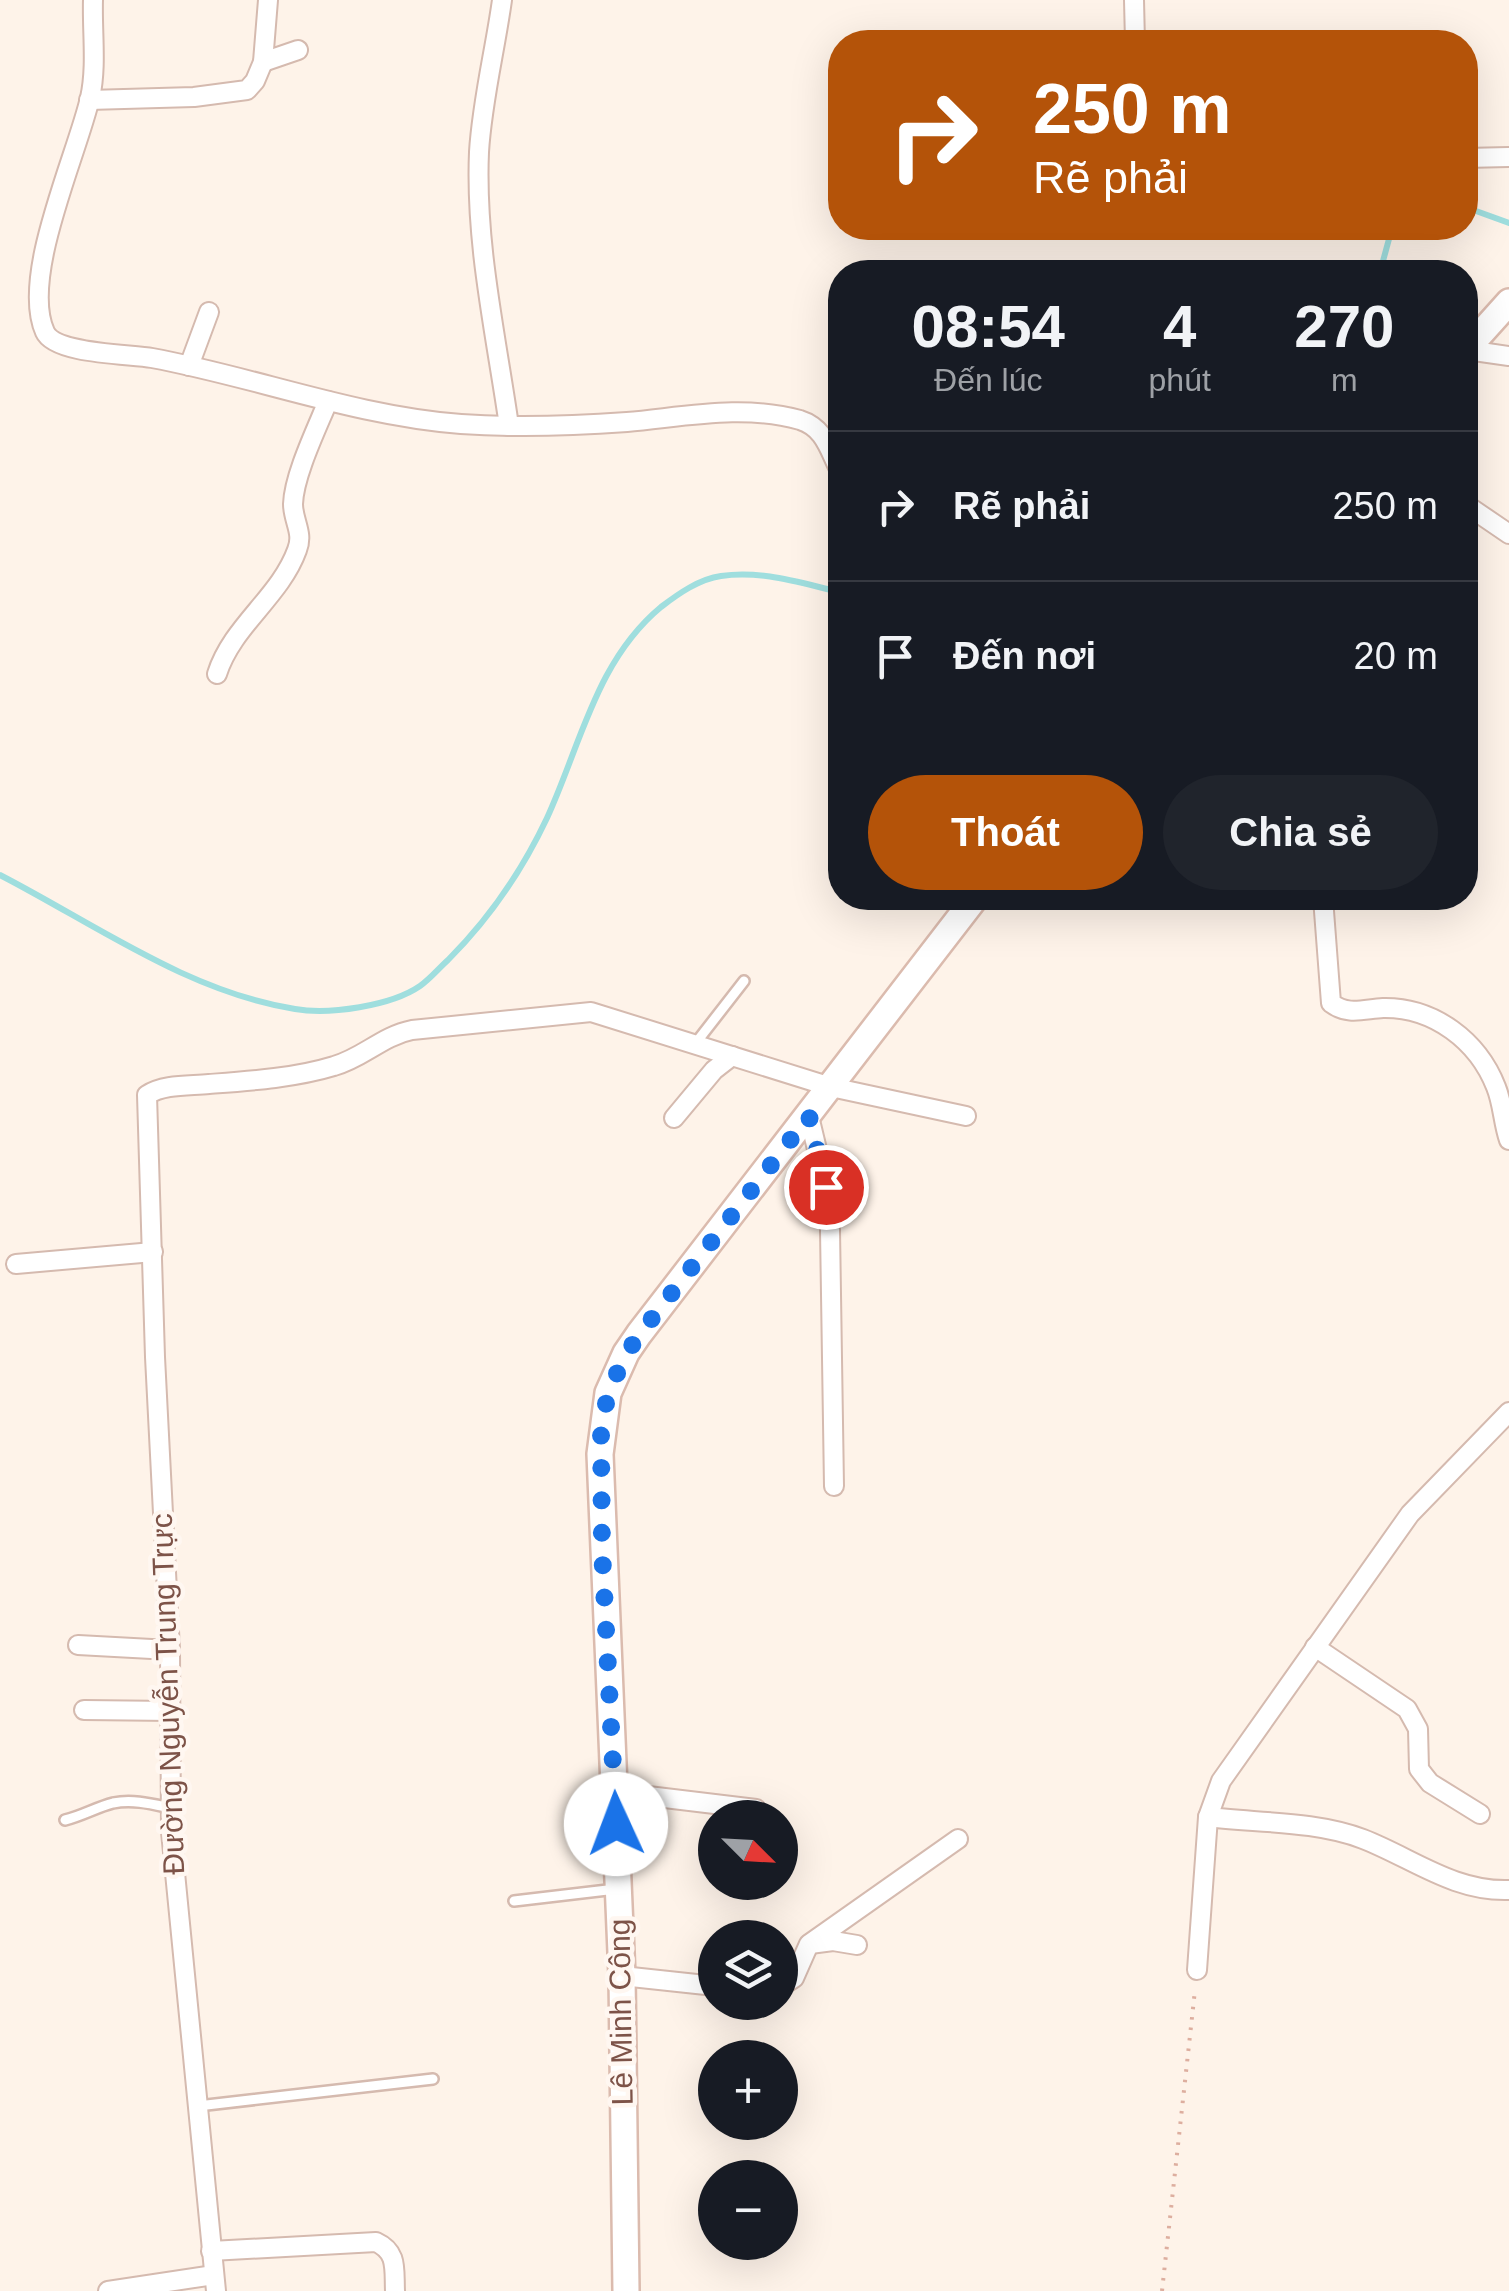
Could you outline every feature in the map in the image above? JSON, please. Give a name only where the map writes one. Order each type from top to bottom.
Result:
[{"type":"main road","points":[[1478,337],[1509,302]]},
{"type":"main road","name":"Lê Minh Công","points":[[626,2291],[622,1976],[600,1454],[608,1393],[640,1334],[966,910]]},
{"type":"street","points":[[92,0],[94,66],[90,100],[48,235],[40,291],[44,331],[49,338],[70,349],[189,366],[418,419],[509,426],[623,422],[702,414],[771,414],[808,423],[828,443]]},
{"type":"street","points":[[90,100],[223,95],[246,90],[255,81],[262,62],[268,0]]},
{"type":"street","points":[[502,0],[482,115],[479,189],[481,250],[509,426]]},
{"type":"street","points":[[1134,0],[1135,30]]},
{"type":"street","points":[[262,62],[298,50]]},
{"type":"street","points":[[1478,157],[1509,156]]},
{"type":"street","points":[[189,366],[209,312]]},
{"type":"street","points":[[1478,352],[1509,356]]},
{"type":"street","points":[[217,674],[224,653],[285,575],[298,549],[301,534],[293,504],[307,452],[328,401]]},
{"type":"street","points":[[1478,513],[1509,534]]},
{"type":"street","points":[[1324,910],[1332,1003],[1349,1012],[1405,1010],[1454,1031],[1480,1057],[1498,1090],[1505,1105],[1509,1140]]},
{"type":"street","name":"Đường Nguyễn Trung Trực","points":[[215,2283],[174,1872],[170,1650],[161,1504],[148,1095],[162,1088],[254,1080],[333,1067],[354,1059],[388,1036],[412,1030],[572,1012],[606,1014],[693,1046]]},
{"type":"street","points":[[693,1046],[831,1087],[966,1116]]},
{"type":"street","points":[[674,1118],[696,1089],[732,1056]]},
{"type":"street","points":[[809,1116],[826,1187],[830,1230],[834,1486]]},
{"type":"street","points":[[16,1264],[153,1252]]},
{"type":"street","points":[[1197,1970],[1208,1818],[1221,1781],[1410,1514],[1509,1412]]},
{"type":"street","points":[[78,1645],[170,1650]]},
{"type":"street","points":[[1315,1648],[1407,1710],[1418,1729],[1419,1769],[1430,1783],[1480,1814]]},
{"type":"street","points":[[84,1710],[172,1711]]},
{"type":"street","points":[[615,1792],[698,1802]]},
{"type":"street","points":[[1208,1818],[1361,1838],[1442,1877],[1492,1891],[1509,1890]]},
{"type":"street","points":[[798,1970],[810,1944],[958,1839]]},
{"type":"street","points":[[810,1944],[833,1941],[857,1945]]},
{"type":"street","points":[[622,1976],[698,1984]]},
{"type":"street","points":[[211,2251],[376,2242],[394,2256],[395,2291]]},
{"type":"street","points":[[108,2291],[215,2283]]},
{"type":"lane","points":[[693,1046],[744,981]]},
{"type":"lane","points":[[66,1820],[111,1803],[138,1801],[171,1808]]},
{"type":"lane","points":[[514,1902],[618,1888]]},
{"type":"lane","points":[[198,2106],[433,2079]]},
{"type":"path","points":[[1162,2291],[1197,1970]]},
{"type":"waterway","points":[[1478,212],[1509,223]]},
{"type":"waterway","points":[[1383,260],[1389,240]]},
{"type":"waterway","points":[[0,875],[143,954],[217,988],[295,1009],[325,1011],[393,999],[431,977],[478,928],[504,893],[547,818],[605,678],[639,629],[661,607],[705,580],[721,576],[781,578],[828,589]]},
{"type":"route","points":[[616,1824],[600,1454],[608,1393],[640,1334],[809,1116],[826,1187]]}]
